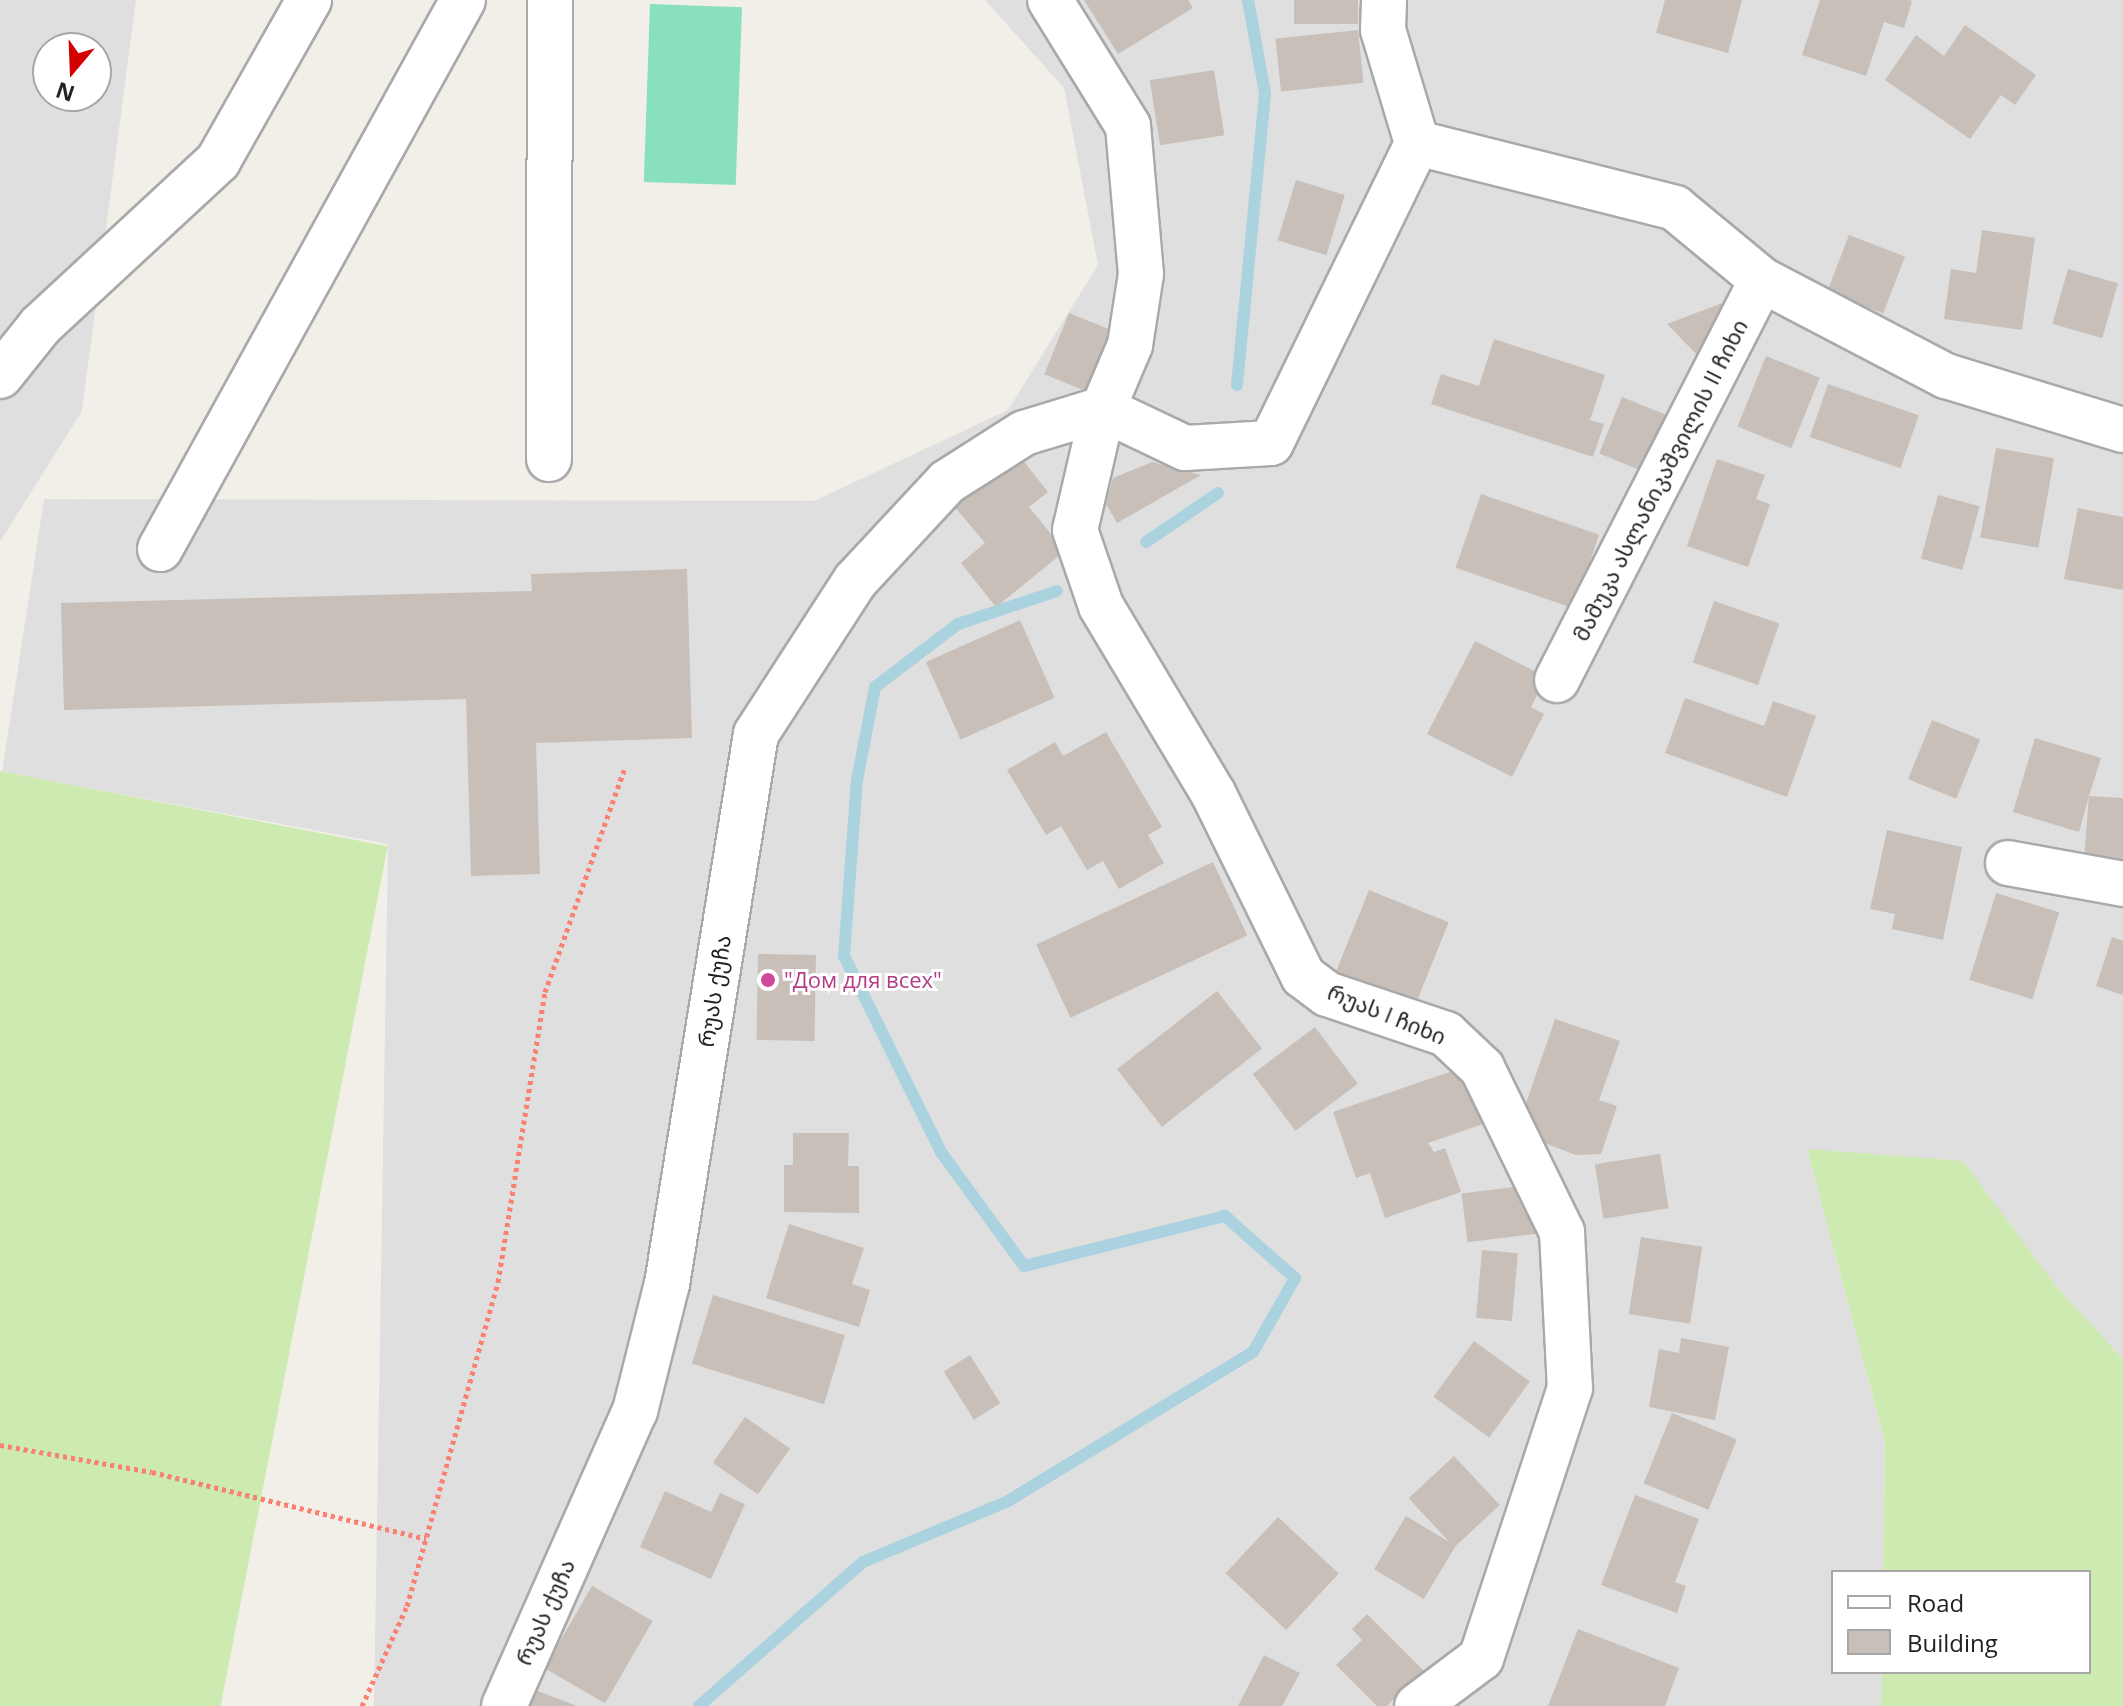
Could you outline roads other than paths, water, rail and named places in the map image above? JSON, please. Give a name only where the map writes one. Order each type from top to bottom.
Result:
[{"type":"street","points":[[0,376],[40,326],[218,161],[309,0]]},
{"type":"street","points":[[160,549],[463,0]]},
{"type":"street","points":[[549,459],[550,0]]},
{"type":"street","name":"რუას I ჩიხი","points":[[1050,0],[1128,126],[1141,274],[1130,345],[1103,409],[1075,530],[1101,606],[1213,793],[1303,976],[1327,994],[1446,1034],[1482,1068],[1562,1232],[1570,1388],[1481,1658],[1417,1706]]},
{"type":"street","points":[[1103,409],[1185,448],[1271,443],[1417,143],[1383,30],[1384,0]]},
{"type":"street","points":[[1417,143],[1675,208],[1762,280],[1946,376],[2123,430]]},
{"type":"street","name":"მამუკა ასლანიკაშვილის II ჩიხი","points":[[1557,680],[1762,280]]},
{"type":"street","name":"რუას ქუჩა","points":[[504,1706],[635,1411],[667,1284],[756,734],[855,581],[947,482],[1024,433],[1103,409]]},
{"type":"street","points":[[2008,863],[2123,884]]},
{"type":"waterway","points":[[1237,385],[1265,93],[1248,0]]},
{"type":"waterway","points":[[1146,542],[1218,493]]},
{"type":"waterway","points":[[699,1706],[863,1562],[1008,1501],[1253,1352],[1295,1278],[1225,1216],[1024,1266],[941,1152],[844,956],[857,780],[875,687],[958,624],[1057,591]]},
{"type":"place","name":"\"Дом для всех\"","points":[[768,980]]}]
